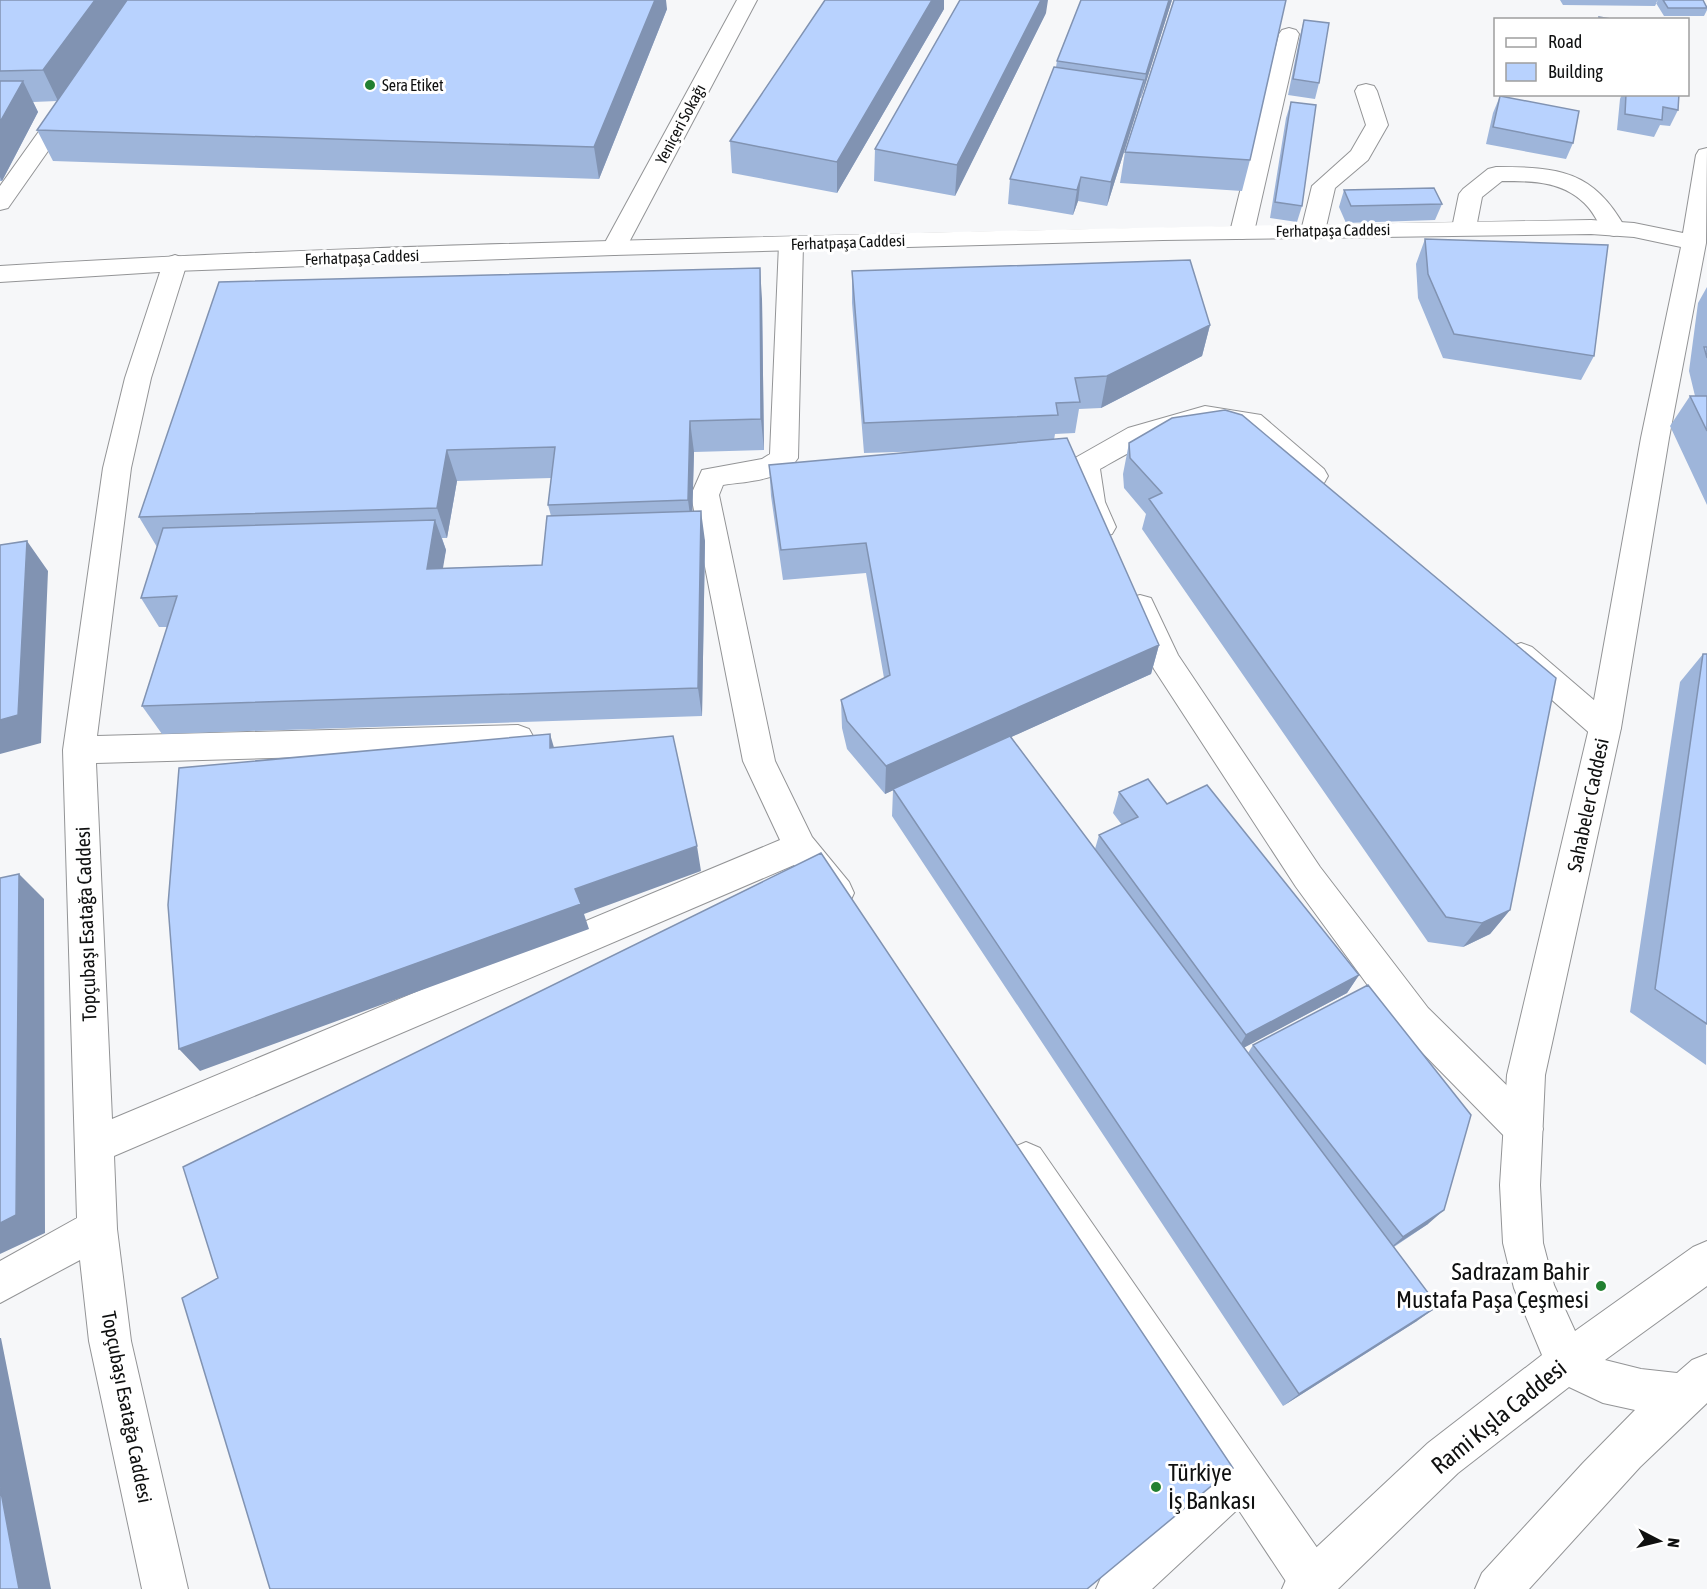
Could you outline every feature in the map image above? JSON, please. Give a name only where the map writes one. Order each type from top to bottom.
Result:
[{"type":"main road","name":"Yeniçeri Sokağı","points":[[614,249],[747,0]]},
{"type":"main road","points":[[1242,232],[1289,34]]},
{"type":"main road","points":[[0,203],[82,87]]},
{"type":"main road","points":[[1313,231],[1324,186],[1360,155],[1377,125],[1366,91]]},
{"type":"main road","name":"Sahabeler Caddesi","points":[[1567,1362],[1534,1288],[1523,1243],[1520,1185],[1526,1075],[1605,728],[1655,438],[1700,245],[1707,155]]},
{"type":"main road","points":[[1464,228],[1471,194],[1496,174],[1543,175],[1581,188],[1603,209],[1614,229]]},
{"type":"main road","name":"Ferhatpaşa Caddesi","points":[[0,274],[175,263],[614,249],[1464,228],[1634,230],[1700,245]]},
{"type":"main road","points":[[791,244],[784,458],[769,467],[712,477],[705,495],[759,761],[800,847],[859,920]]},
{"type":"main road","name":"Topçubaşı Esatağa Caddesi","points":[[165,1589],[110,1341],[97,1229],[79,750],[117,468],[138,378],[175,263]]},
{"type":"main road","points":[[1340,498],[1251,421],[1205,415],[1138,435],[1085,465],[1091,502],[1165,661],[1308,877],[1415,1020],[1524,1129]]},
{"type":"main road","points":[[1499,636],[1605,728]]},
{"type":"main road","points":[[79,750],[518,738]]},
{"type":"main road","points":[[95,1144],[800,847]]},
{"type":"main road","points":[[1007,1132],[1242,1475],[1309,1585]]},
{"type":"main road","points":[[0,1283],[97,1229]]},
{"type":"main road","name":"Rami Kışla Caddesi","points":[[1309,1585],[1443,1458],[1567,1362],[1707,1261]]},
{"type":"main road","points":[[1567,1362],[1603,1382],[1641,1390],[1695,1385]]},
{"type":"main road","points":[[1498,1589],[1615,1461],[1695,1385]]},
{"type":"main road","points":[[1119,1589],[1242,1475]]},
{"type":"building","points":[[0,0],[95,0],[43,70],[0,71]]},
{"type":"building","name":"Sera Etiket","points":[[127,0],[655,0],[594,147],[37,130]]},
{"type":"building","points":[[825,0],[932,0],[837,162],[730,141]]},
{"type":"building","points":[[960,0],[1041,0],[957,165],[875,149]]},
{"type":"building","points":[[1081,0],[1169,0],[1146,74],[1057,61]]},
{"type":"building","points":[[1174,0],[1286,0],[1250,160],[1125,152]]},
{"type":"building","points":[[1663,0],[1703,0],[1707,8],[1668,8]]},
{"type":"building","points":[[1304,20],[1329,23],[1319,83],[1293,79]]},
{"type":"building","points":[[1054,67],[1144,80],[1111,182],[1081,177],[1077,190],[1010,179]]},
{"type":"building","points":[[0,81],[23,81],[0,122]]},
{"type":"building","points":[[1500,96],[1579,111],[1573,143],[1493,127]]},
{"type":"building","points":[[1626,96],[1679,96],[1678,110],[1663,107],[1662,120],[1625,114]]},
{"type":"building","points":[[1291,102],[1316,105],[1302,206],[1275,202]]},
{"type":"building","points":[[1434,188],[1442,204],[1351,206],[1344,190]]},
{"type":"building","points":[[1425,239],[1608,245],[1594,356],[1454,334],[1428,274]]},
{"type":"building","points":[[1190,260],[1210,325],[1107,376],[1075,378],[1080,402],[1056,403],[1058,415],[864,423],[852,271]]},
{"type":"building","points":[[760,268],[761,419],[690,421],[688,500],[548,505],[555,447],[447,450],[437,508],[139,517],[219,282]]},
{"type":"building","points":[[1690,396],[1707,396],[1707,431]]},
{"type":"building","points":[[1225,410],[1242,415],[1556,678],[1510,910],[1482,923],[1446,917],[1149,499],[1162,493],[1130,458],[1129,443],[1172,418]]},
{"type":"building","points":[[1067,438],[1159,645],[886,766],[847,721],[841,700],[890,675],[866,543],[781,550],[769,465]]},
{"type":"building","points":[[701,511],[698,688],[142,706],[177,596],[141,598],[163,528],[435,520],[427,569],[542,565],[547,516]]},
{"type":"building","points":[[27,541],[18,715],[0,720],[0,545]]},
{"type":"building","points":[[1703,654],[1707,654],[1707,1024],[1655,989]]},
{"type":"building","points":[[550,734],[550,748],[673,736],[697,846],[575,889],[581,904],[179,1049],[168,905],[179,768]]},
{"type":"building","points":[[1010,736],[1438,1306],[1299,1394],[893,789]]},
{"type":"building","points":[[1148,779],[1167,804],[1207,785],[1359,975],[1246,1035],[1099,835],[1138,817],[1119,792]]},
{"type":"building","points":[[821,853],[1233,1468],[1087,1589],[270,1589],[182,1298],[218,1278],[183,1167]]},
{"type":"building","points":[[19,874],[16,1215],[0,1223],[0,878]]},
{"type":"building","points":[[1368,985],[1471,1115],[1444,1210],[1403,1237],[1253,1045]]},
{"type":"building","points":[[0,1487],[19,1589],[0,1589]]},
{"type":"place","name":"Sera Etiket","points":[[370,85]]},
{"type":"place","name":"Sadrazam Bahir Mustafa Paşa Çeşmesi","points":[[1601,1286]]},
{"type":"place","name":"Türkiye İş Bankası","points":[[1156,1487]]}]
